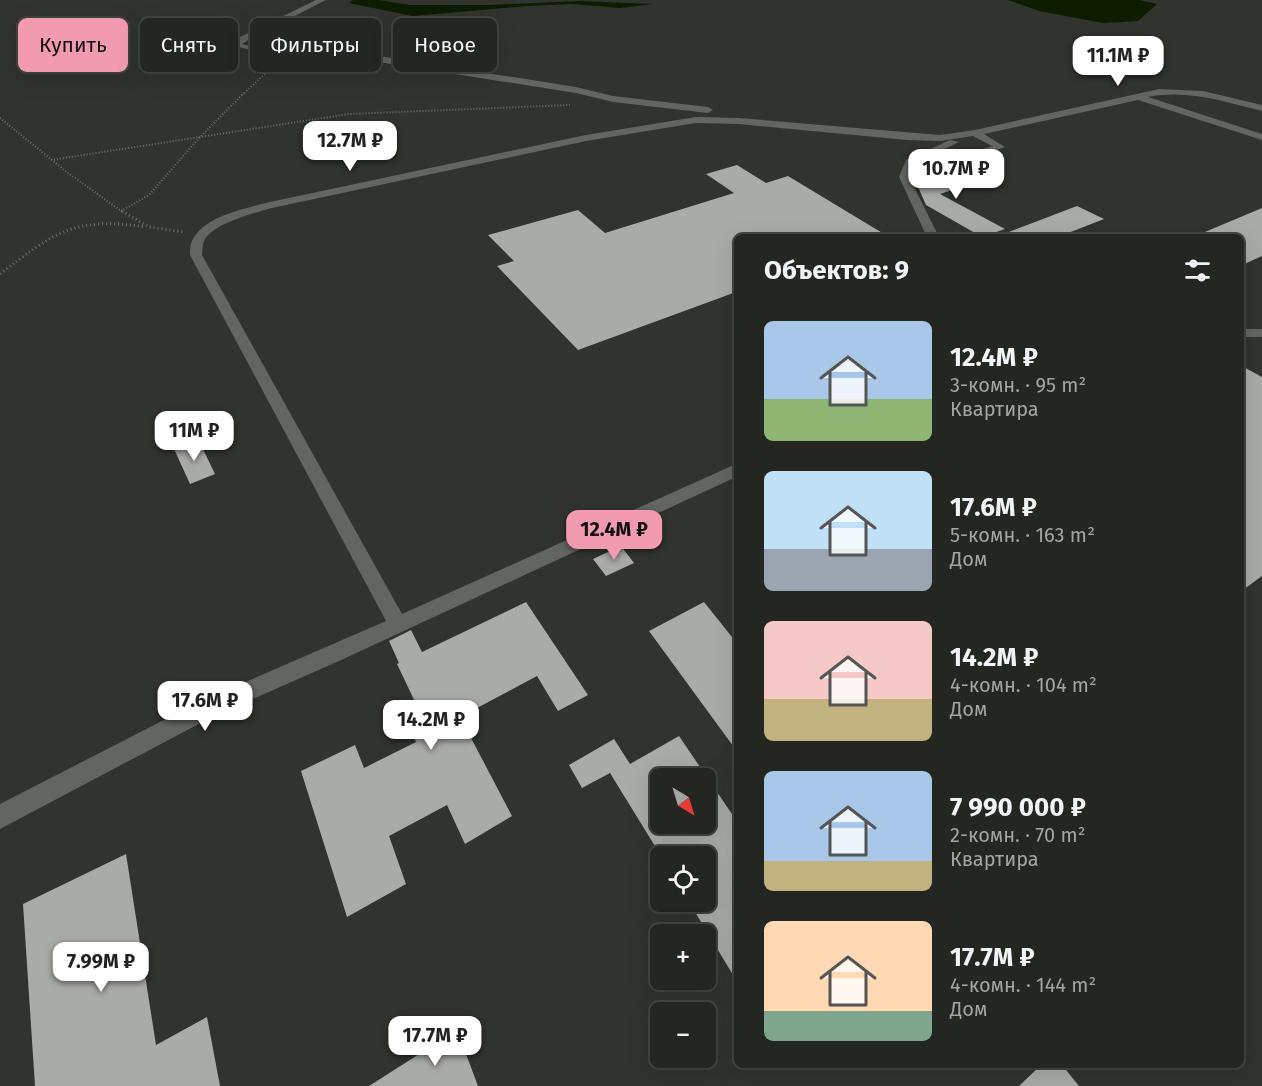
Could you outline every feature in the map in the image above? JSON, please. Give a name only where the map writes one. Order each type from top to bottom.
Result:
[{"type":"street","points":[[286,18],[322,0]]},
{"type":"street","points":[[250,36],[239,41],[238,45],[250,48]]},
{"type":"street","points":[[381,60],[576,90],[613,99],[752,115],[793,126]]},
{"type":"street","points":[[398,625],[196,255],[197,242],[206,232],[232,217],[270,205],[655,125],[696,120],[940,138],[975,133],[1139,97],[1176,92],[1203,94],[1262,108]]},
{"type":"street","points":[[1139,97],[1262,137]]},
{"type":"street","points":[[966,158],[1000,147],[975,133]]},
{"type":"street","points":[[932,234],[904,177],[910,162],[975,133]]},
{"type":"street","points":[[1244,333],[1262,333]]},
{"type":"street","points":[[0,817],[267,680],[332,655],[734,471]]},
{"type":"path","points":[[121,211],[149,195],[199,138],[267,72]]},
{"type":"path","points":[[51,160],[349,114],[569,105],[613,99]]},
{"type":"path","points":[[0,118],[51,160],[121,211],[148,227]]},
{"type":"path","points":[[0,274],[45,239],[95,224],[119,222],[166,231],[206,232]]},
{"type":"shaded area","points":[[352,0],[379,0],[409,5],[490,5],[579,1],[653,4],[620,8],[571,4],[527,6],[413,16],[349,3]]},
{"type":"shaded area","points":[[1008,0],[1139,0],[1157,4],[1138,21],[1103,23],[1039,11]]},
{"type":"building","points":[[737,165],[766,183],[788,176],[884,234],[734,234],[734,293],[578,350],[497,266],[514,261],[488,235],[578,210],[605,233],[734,193],[706,174]]},
{"type":"building","points":[[966,167],[988,178],[940,194],[1005,229],[991,234],[977,234],[926,205],[915,180],[919,182]]},
{"type":"building","points":[[1077,206],[1104,219],[1066,234],[1004,234]]},
{"type":"building","points":[[1262,208],[1262,256],[1244,264],[1244,234],[1200,234]]},
{"type":"building","points":[[1244,367],[1262,377],[1262,576],[1244,589]]},
{"type":"building","points":[[198,439],[215,474],[190,484],[174,449]]},
{"type":"building","points":[[621,546],[634,563],[606,576],[593,559]]},
{"type":"building","points":[[526,602],[588,695],[558,711],[537,676],[460,717],[512,816],[465,844],[447,805],[389,836],[406,884],[347,917],[301,771],[355,745],[364,768],[416,742],[403,713],[417,706],[389,641],[411,630],[422,652]]},
{"type":"building","points":[[704,602],[734,640],[734,747],[649,631]]},
{"type":"building","points":[[679,736],[701,768],[650,768],[650,834],[716,834],[716,791],[734,817],[734,977],[716,947],[716,924],[702,924],[695,912],[716,912],[716,846],[655,846],[610,773],[582,788],[569,765],[614,739],[630,764]]},
{"type":"building","points":[[126,854],[156,1045],[207,1017],[220,1086],[35,1086],[23,904]]},
{"type":"building","points":[[457,1030],[478,1086],[369,1086]]},
{"type":"building","points":[[1038,1068],[1064,1068],[1079,1086],[1019,1086]]}]
